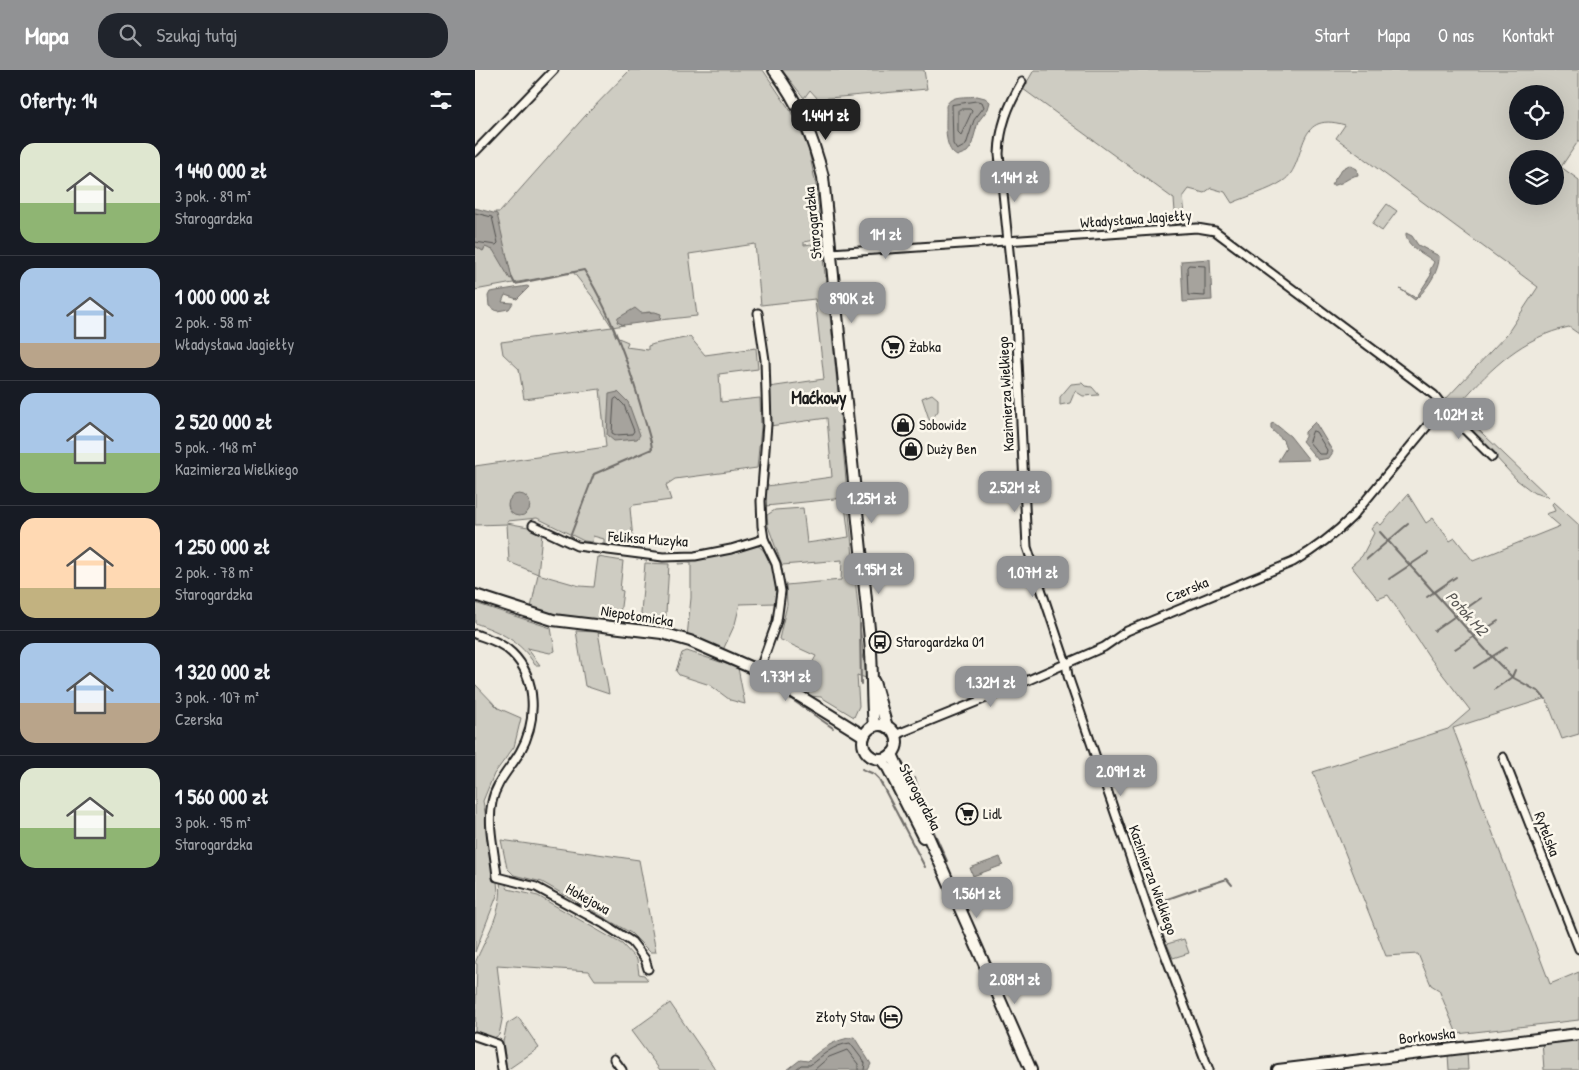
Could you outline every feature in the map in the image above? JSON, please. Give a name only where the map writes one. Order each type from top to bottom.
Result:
[{"type":"main road","name":"Starogardzka","points":[[774,70],[802,114],[817,154],[823,177],[856,483],[874,682],[887,727]]},
{"type":"main road","name":"Niepołomicka","points":[[475,595],[553,620],[662,633],[697,644],[759,671],[864,736]]},
{"type":"main road","name":"Starogardzka","points":[[874,682],[871,699],[874,726]]},
{"type":"main road","points":[[874,726],[887,727],[895,735],[896,745],[892,754],[881,759],[870,756],[866,752],[863,742],[864,736],[874,726]]},
{"type":"main road","name":"Starogardzka","points":[[892,754],[1031,1070]]},
{"type":"main road","name":"Starogardzka","points":[[881,759],[888,768],[924,839],[933,850]]},
{"type":"main road","name":"Borkowska","points":[[1278,1070],[1579,1034]]},
{"type":"street","points":[[475,152],[554,70]]},
{"type":"street","name":"Kazimierza Wielkiego","points":[[1022,82],[1007,109],[1001,128],[999,146],[1016,325],[1027,547],[1068,676],[1139,886],[1209,1070]]},
{"type":"street","name":"Władysława Jagiełły","points":[[831,253],[1197,228],[1215,231],[1434,395],[1443,407],[1492,457]]},
{"type":"street","points":[[758,313],[765,360],[767,418],[761,501],[765,539],[776,564],[781,591],[780,608],[759,671]]},
{"type":"street","name":"Czerska","points":[[895,735],[1103,646],[1127,631],[1293,562],[1319,546],[1352,517],[1443,407]]},
{"type":"street","name":"Feliksa Muzyka","points":[[533,526],[577,546],[663,556],[695,556],[765,539]]},
{"type":"street","name":"Hokejowa","points":[[475,634],[494,640],[511,652],[524,669],[531,688],[532,712],[527,738],[497,786],[492,800],[490,821],[497,877],[537,887],[604,924],[632,942],[645,960],[648,969]]},
{"type":"street","name":"Rytelska","points":[[1503,756],[1579,949]]},
{"type":"street","points":[[475,1036],[499,1044],[502,1070]]},
{"type":"street","points":[[614,1060],[622,1070]]},
{"type":"shaded area","points":[[630,70],[763,70],[790,110],[808,147],[817,190],[821,239],[804,242],[804,245],[821,243],[834,352],[866,678],[857,675],[859,706],[854,717],[821,697],[809,696],[798,689],[816,656],[779,639],[787,605],[786,585],[841,580],[842,560],[782,565],[768,526],[767,515],[775,510],[803,508],[807,543],[849,537],[844,498],[766,506],[764,503],[767,464],[770,461],[767,486],[832,477],[827,418],[770,426],[769,387],[824,379],[815,299],[761,305],[755,244],[689,254],[697,316],[660,320],[660,314],[649,312],[635,316],[621,324],[624,325],[612,327],[595,300],[573,272],[475,290],[475,246],[483,251],[485,247],[493,249],[512,278],[495,212],[500,212],[586,115]]},
{"type":"shaded area","points":[[782,70],[924,70],[927,89],[818,99],[810,90],[804,98]]},
{"type":"shaded area","points":[[1034,70],[1579,70],[1579,140],[1564,162],[1564,150],[1509,150],[1509,205],[1564,205],[1564,169],[1579,180],[1579,334],[1569,327],[1537,338],[1523,346],[1497,365],[1462,401],[1462,414],[1549,497],[1534,493],[1517,480],[1444,401],[1507,334],[1538,287],[1336,138],[1345,125],[1328,122],[1317,125],[1309,131],[1291,173],[1277,185],[1264,191],[1232,203],[1225,192],[1211,188],[1204,193],[1189,189],[1183,197],[1186,223],[1176,224],[1174,199],[1023,89]]},
{"type":"shaded area","points":[[1387,204],[1397,211],[1382,231],[1372,224]]},
{"type":"shaded area","points":[[612,327],[616,337],[628,342],[626,347],[648,350],[648,346],[654,344],[690,337],[705,355],[756,348],[758,369],[719,374],[721,402],[760,398],[761,427],[757,468],[675,479],[666,485],[671,500],[634,505],[630,508],[634,550],[604,545],[604,539],[593,536],[592,542],[584,541],[537,518],[508,521],[507,523],[528,527],[542,534],[538,574],[509,562],[507,524],[475,525],[475,466],[606,447],[600,389],[524,399],[519,369],[503,354],[501,342]]},
{"type":"shaded area","points":[[1082,383],[1085,386],[1092,387],[1099,395],[1083,396],[1075,391],[1070,403],[1060,405],[1060,397],[1071,384]]},
{"type":"shaded area","points":[[932,394],[938,399],[938,411],[930,422],[922,398]]},
{"type":"shaded area","points":[[1408,494],[1426,523],[1433,518],[1450,541],[1455,538],[1473,561],[1560,526],[1546,514],[1555,511],[1552,504],[1554,502],[1579,525],[1579,734],[1562,739],[1546,698],[1453,728],[1550,984],[1579,972],[1579,1020],[1457,1034],[1439,990],[1431,985],[1418,954],[1386,956],[1313,772],[1448,729],[1470,710],[1430,658],[1388,595],[1378,599],[1351,566],[1362,556],[1374,533],[1371,529],[1377,522],[1381,525]]},
{"type":"shaded area","points":[[757,545],[763,550],[771,563],[776,587],[775,603],[740,604],[735,624],[723,650],[687,637],[691,598],[691,563],[678,564],[679,561]]},
{"type":"shaded area","points":[[598,557],[623,561],[620,590],[623,591],[619,622],[554,614],[531,608],[538,574],[580,586],[594,587]]},
{"type":"shaded area","points":[[645,563],[669,564],[665,629],[640,625]]},
{"type":"shaded area","points":[[475,603],[551,628],[555,651],[550,653],[527,648],[540,665],[535,665],[523,650],[509,638],[475,623]]},
{"type":"shaded area","points":[[576,631],[598,632],[609,694],[585,686]]},
{"type":"shaded area","points":[[687,651],[738,668],[745,704],[730,700],[710,685],[679,675],[676,671],[682,653]]},
{"type":"shaded area","points":[[475,684],[498,708],[521,718],[514,747],[494,774],[483,801],[493,858],[493,881],[497,881],[498,893],[475,952]]},
{"type":"shaded area","points":[[501,840],[639,860],[656,952],[650,952],[631,933],[542,882],[514,875],[507,868]]},
{"type":"shaded area","points":[[500,881],[505,883],[508,889],[538,896],[622,944],[637,960],[639,974],[644,975],[648,980],[595,980],[589,971],[497,965],[503,1015],[499,1035],[492,1039],[475,1031],[477,964],[475,963],[497,913],[501,892]]},
{"type":"shaded area","points":[[1184,939],[1189,953],[1173,958],[1167,944]]},
{"type":"shaded area","points":[[670,1003],[716,1070],[660,1070],[631,1031]]},
{"type":"shaded area","points":[[518,1017],[539,1048],[507,1070],[503,1042],[507,1024]]},
{"type":"shaded area","points":[[1579,1036],[1579,1070],[1544,1070],[1542,1041]]},
{"type":"shaded area","points":[[1467,1051],[1468,1070],[1449,1070],[1448,1054]]},
{"type":"water","points":[[977,96],[985,98],[990,102],[988,109],[978,122],[971,147],[967,152],[957,156],[952,152],[947,140],[946,106],[948,102],[955,98]]},
{"type":"water","points":[[1349,165],[1357,169],[1358,175],[1331,185],[1342,169]]},
{"type":"water","points":[[475,208],[497,214],[512,278],[510,279],[493,250],[485,247],[483,251],[475,246]]},
{"type":"water","points":[[1406,233],[1412,236],[1418,245],[1439,256],[1437,268],[1431,280],[1415,300],[1400,289],[1416,298],[1431,275],[1430,270],[1434,262],[1412,246]]},
{"type":"water","points":[[1210,259],[1212,300],[1183,302],[1181,261]]},
{"type":"water","points":[[529,287],[517,299],[505,295],[502,302],[513,303],[509,309],[497,311],[489,306],[488,296],[490,292]]},
{"type":"water","points":[[635,308],[641,313],[655,312],[661,314],[660,320],[624,325],[617,322],[618,318]]},
{"type":"water","points":[[618,392],[628,402],[640,435],[637,439],[614,441],[607,435],[609,394]]},
{"type":"water","points":[[1315,422],[1333,452],[1329,458],[1318,460],[1302,441],[1305,437],[1305,432]]},
{"type":"water","points":[[1274,423],[1290,436],[1309,460],[1278,461],[1286,448],[1283,440],[1271,429],[1271,424]]},
{"type":"water","points":[[519,494],[527,497],[530,505],[527,513],[519,516],[511,513],[508,505],[511,497]]},
{"type":"water","points":[[1000,857],[1003,865],[973,876],[970,868]]},
{"type":"water","points":[[854,1037],[871,1064],[868,1070],[787,1070],[800,1060],[808,1061],[823,1048],[834,1042]]},
{"type":"waterway","points":[[512,278],[515,284],[584,270],[606,310],[615,332],[631,376],[651,442],[652,449],[594,474],[570,537]]},
{"type":"waterway","name":"Potok M2","points":[[1367,559],[1408,524]]},
{"type":"waterway","name":"Potok M2","points":[[1380,532],[1492,657],[1512,677],[1539,692],[1545,699]]},
{"type":"waterway","name":"Potok M2","points":[[1389,579],[1428,553]]},
{"type":"waterway","points":[[1427,597],[1456,577]]},
{"type":"waterway","name":"Potok M2","points":[[1434,631],[1481,598]]},
{"type":"waterway","name":"Potok M2","points":[[1455,649],[1498,621]]},
{"type":"waterway","points":[[860,624],[861,684]]},
{"type":"waterway","name":"Potok M2","points":[[1474,668],[1507,647]]},
{"type":"waterway","points":[[1495,689],[1512,677],[1515,670]]},
{"type":"waterway","points":[[778,690],[833,728]]},
{"type":"waterway","points":[[862,769],[874,774],[879,779],[925,867]]},
{"type":"waterway","points":[[915,778],[925,812],[947,861]]},
{"type":"waterway","points":[[1199,888],[1227,879],[1232,885]]},
{"type":"waterway","points":[[1159,902],[1196,889]]},
{"type":"place","name":"Żabka","points":[[893,347]]},
{"type":"place","name":"Sobowidz","points":[[903,425]]},
{"type":"place","name":"Duży Ben","points":[[911,449]]},
{"type":"place","name":"Starogardzka 01","points":[[880,642]]},
{"type":"place","name":"Lidl","points":[[967,814]]},
{"type":"place","name":"Złoty Staw","points":[[891,1017]]},
{"type":"district","name":"Maćkowy","points":[[819,398]]}]
